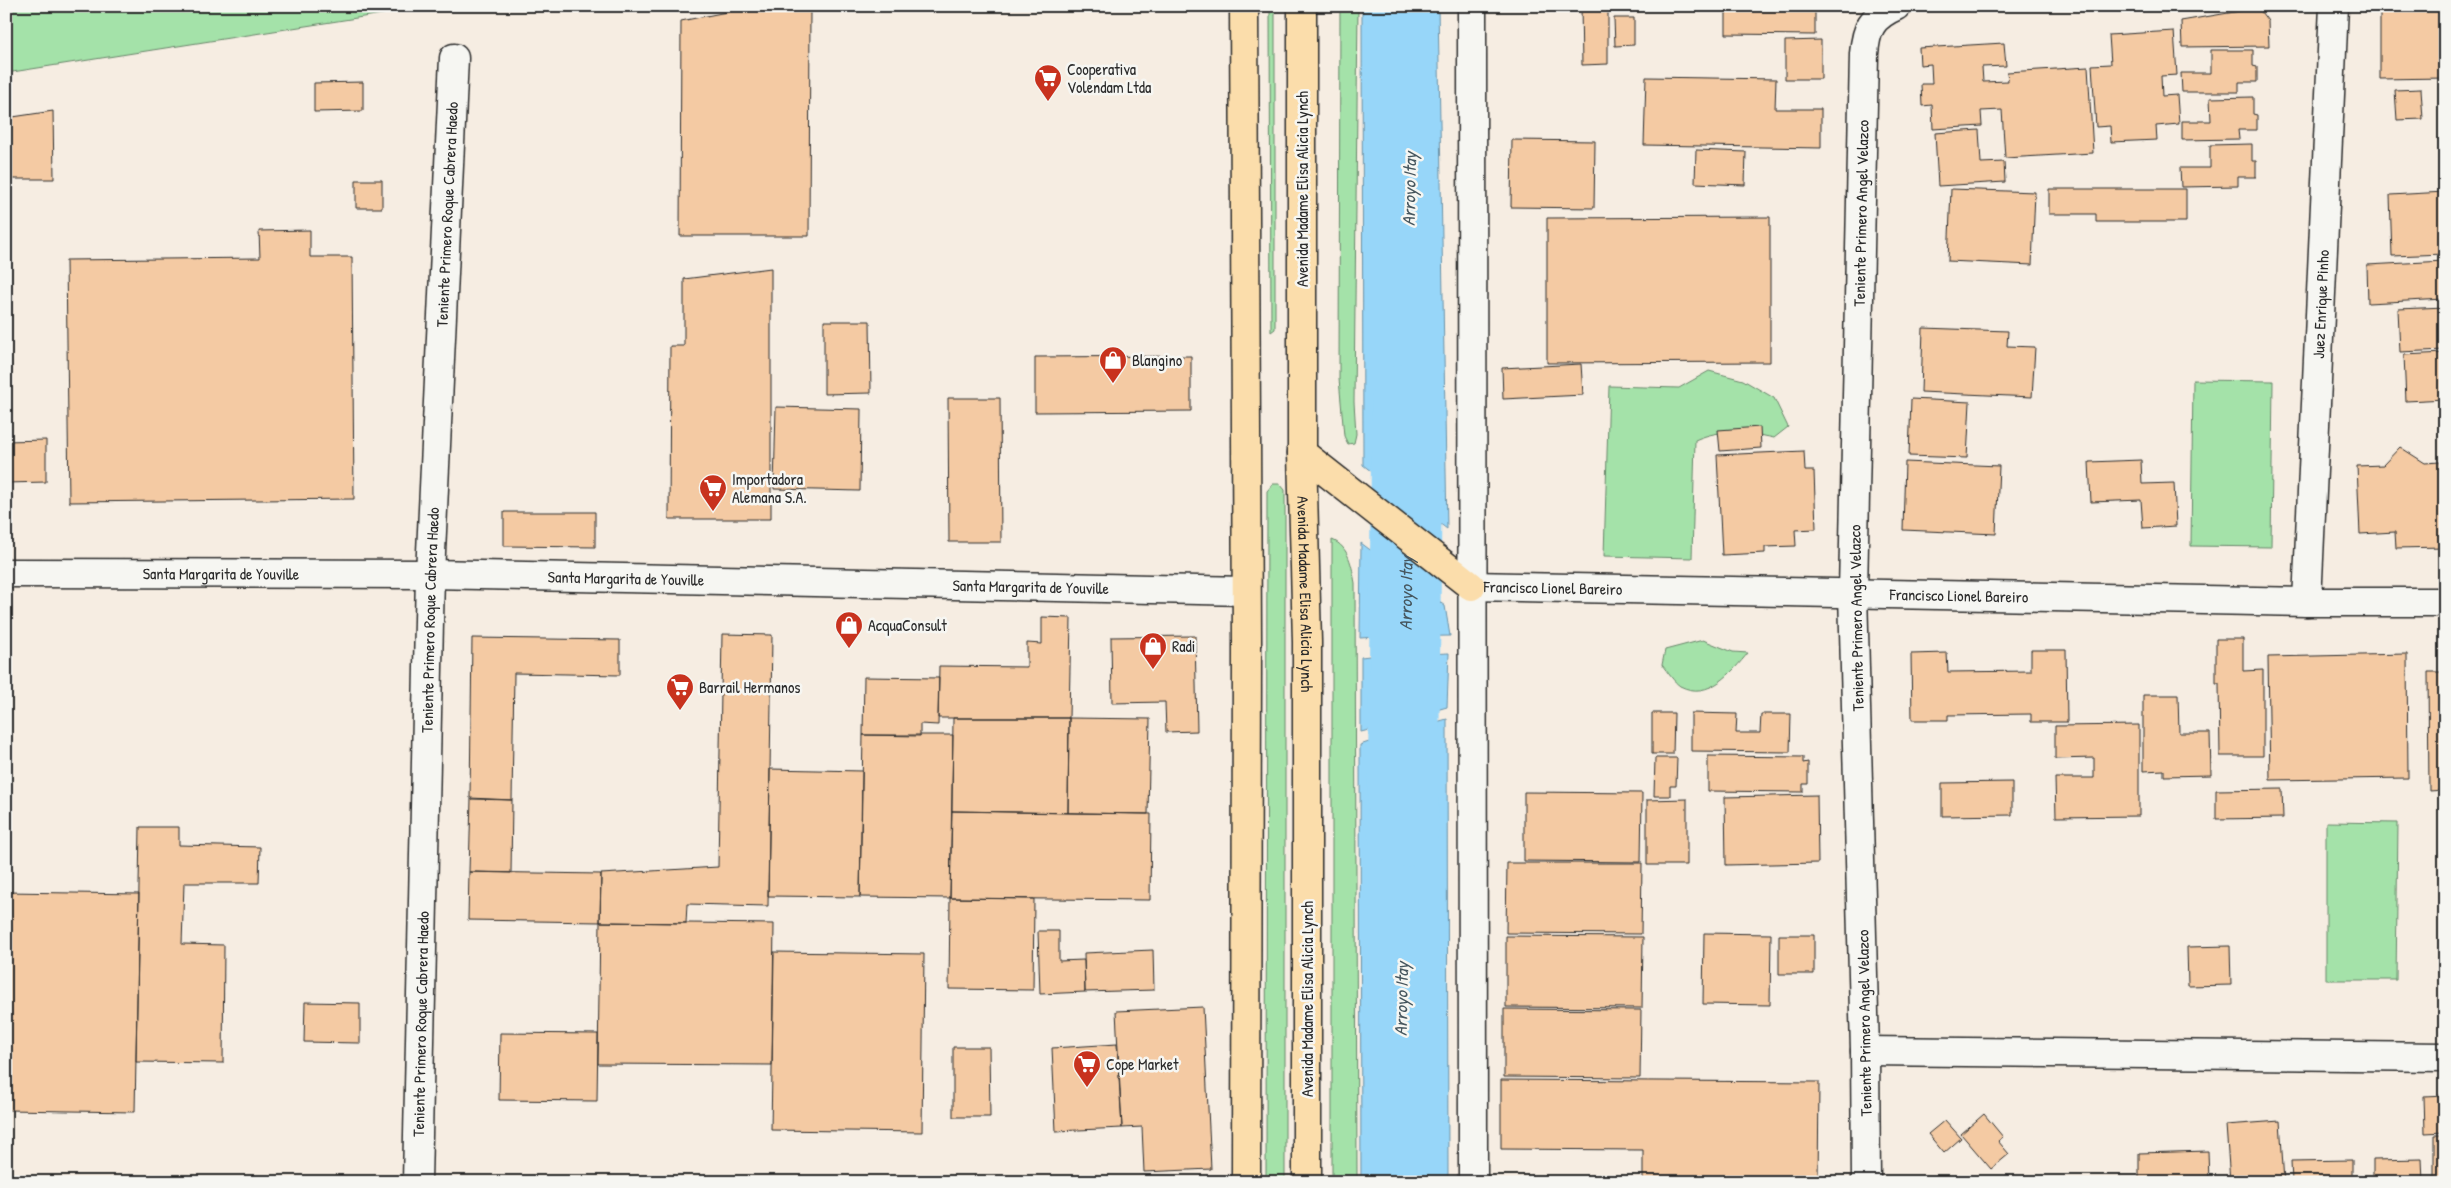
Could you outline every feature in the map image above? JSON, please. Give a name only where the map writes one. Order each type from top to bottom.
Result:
[{"type":"highway","points":[[1244,6],[1246,1182]]},
{"type":"highway","name":"Avenida Madame Elisa Alicia Lynch","points":[[1302,6],[1302,453],[1307,642],[1307,1182]]},
{"type":"highway","points":[[1302,453],[1472,586]]},
{"type":"street","points":[[1472,6],[1473,1182]]},
{"type":"street","name":"Teniente Primero Angel Velazco","points":[[1866,1182],[1865,1051],[1854,592],[1864,54],[1866,31],[1884,11],[1896,6]]},
{"type":"street","name":"Juez Enrique Pinho","points":[[2307,602],[2334,6]]},
{"type":"street","name":"Teniente Primero Roque Cabrera Haedo","points":[[417,1182],[430,574],[454,58]]},
{"type":"street","name":"Santa Margarita de Youville","points":[[6,573],[430,574],[1246,591]]},
{"type":"street","name":"Francisco Lionel Bareiro","points":[[1472,586],[2307,602],[2445,602]]},
{"type":"street","points":[[1865,1051],[2445,1057]]},
{"type":"green space","points":[[6,6],[433,6],[6,73]]},
{"type":"green space","points":[[1270,6],[1275,6],[1275,329],[1271,332]]},
{"type":"green space","points":[[1340,6],[1358,6],[1354,402],[1356,434],[1354,443],[1348,444],[1344,436],[1339,379]]},
{"type":"green space","points":[[1709,371],[1743,380],[1774,398],[1788,427],[1774,438],[1734,432],[1705,436],[1695,440],[1692,558],[1604,556],[1609,386],[1679,388]]},
{"type":"green space","points":[[2193,380],[2273,381],[2271,547],[2191,546]]},
{"type":"green space","points":[[1273,484],[1280,484],[1285,490],[1285,1182],[1266,1182],[1267,491]]},
{"type":"green space","points":[[1332,540],[1338,543],[1346,552],[1355,583],[1357,1182],[1332,1182]]},
{"type":"green space","points":[[1703,640],[1733,652],[1748,653],[1727,676],[1710,687],[1701,690],[1691,690],[1680,686],[1662,665],[1665,650]]},
{"type":"green space","points":[[2326,822],[2398,823],[2396,980],[2326,980]]},
{"type":"water","points":[[1362,6],[1438,6],[1447,529],[1363,465]]},
{"type":"water","points":[[1361,543],[1445,606],[1450,636],[1378,637],[1378,655],[1377,637],[1360,638]]},
{"type":"water","points":[[1449,653],[1447,707],[1374,728],[1373,740],[1447,719],[1448,1182],[1361,1182],[1360,745],[1372,741],[1373,729],[1361,732],[1361,657]]},
{"type":"building","points":[[757,6],[810,6],[809,236],[680,236],[681,21]]},
{"type":"building","points":[[1581,6],[1608,6],[1608,64],[1582,65]]},
{"type":"building","points":[[1726,7],[1815,9],[1815,35],[1726,34]]},
{"type":"building","points":[[2258,8],[2268,21],[2269,46],[2182,47],[2181,21]]},
{"type":"building","points":[[2380,10],[2445,10],[2445,78],[2380,79]]},
{"type":"building","points":[[1614,18],[1634,18],[1634,45],[1615,46]]},
{"type":"building","points":[[2174,31],[2177,75],[2161,76],[2162,96],[2177,95],[2179,124],[2156,126],[2157,140],[2111,142],[2110,126],[2096,127],[2092,65],[2111,64],[2109,35]]},
{"type":"building","points":[[1821,40],[1821,79],[1785,79],[1785,41]]},
{"type":"building","points":[[2004,43],[2006,66],[1982,67],[1983,82],[2008,81],[2007,72],[2088,67],[2093,153],[2005,158],[2002,110],[1981,111],[1982,126],[1933,129],[1932,105],[1922,106],[1921,84],[1932,84],[1931,64],[1920,65],[1919,48]]},
{"type":"building","points":[[2211,50],[2253,50],[2253,66],[2257,67],[2257,82],[2239,82],[2239,92],[2182,92],[2181,73],[2211,73]]},
{"type":"building","points":[[1646,77],[1776,79],[1775,109],[1821,109],[1821,148],[1644,145]]},
{"type":"building","points":[[363,82],[363,111],[314,112],[314,83]]},
{"type":"building","points":[[2421,89],[2423,119],[2397,120],[2395,90]]},
{"type":"building","points":[[2253,97],[2253,114],[2257,115],[2257,130],[2238,130],[2239,139],[2182,140],[2182,121],[2211,121],[2210,98]]},
{"type":"building","points":[[53,111],[54,179],[6,179],[6,118]]},
{"type":"building","points":[[1979,130],[1981,163],[2004,162],[2005,182],[1938,186],[1935,133]]},
{"type":"building","points":[[1512,140],[1595,141],[1594,208],[1511,207]]},
{"type":"building","points":[[2252,144],[2252,161],[2256,161],[2256,177],[2238,177],[2238,186],[2181,187],[2180,168],[2210,168],[2210,145]]},
{"type":"building","points":[[1696,150],[1746,152],[1745,185],[1695,183]]},
{"type":"building","points":[[356,180],[382,180],[382,208],[356,208]]},
{"type":"building","points":[[1951,189],[2035,192],[2032,265],[1948,261]]},
{"type":"building","points":[[2049,189],[2186,189],[2186,222],[2096,222],[2096,214],[2049,214]]},
{"type":"building","points":[[2445,192],[2445,254],[2392,256],[2390,195]]},
{"type":"building","points":[[1770,217],[1770,362],[1547,363],[1547,218]]},
{"type":"building","points":[[310,230],[310,257],[352,257],[354,499],[69,502],[66,260],[260,258],[259,231]]},
{"type":"building","points":[[2445,261],[2445,299],[2368,303],[2367,265]]},
{"type":"building","points":[[771,268],[771,519],[669,519],[670,346],[684,346],[684,279]]},
{"type":"building","points":[[2445,307],[2445,350],[2400,352],[2398,309]]},
{"type":"building","points":[[824,321],[870,321],[871,393],[824,394]]},
{"type":"building","points":[[1923,328],[2008,331],[2007,346],[2035,347],[2032,397],[1921,392]]},
{"type":"building","points":[[2445,353],[2445,399],[2406,401],[2404,355]]},
{"type":"building","name":"Blangino","points":[[1191,356],[1191,411],[1035,412],[1035,357]]},
{"type":"building","points":[[1581,364],[1583,395],[1503,399],[1502,368]]},
{"type":"building","points":[[948,398],[1000,398],[1001,542],[949,542]]},
{"type":"building","points":[[1911,399],[1970,402],[1967,458],[1909,456]]},
{"type":"building","points":[[776,407],[861,409],[860,491],[774,489]]},
{"type":"building","points":[[1760,427],[1761,448],[1720,451],[1718,430]]},
{"type":"building","points":[[46,440],[46,482],[6,483],[6,441]]},
{"type":"building","points":[[2400,447],[2425,463],[2440,462],[2444,547],[2396,548],[2395,532],[2360,534],[2357,466],[2383,465]]},
{"type":"building","points":[[1804,451],[1805,471],[1814,471],[1816,529],[1795,530],[1796,546],[1765,547],[1765,553],[1722,555],[1717,455]]},
{"type":"building","points":[[2141,460],[2142,484],[2174,483],[2176,526],[2143,528],[2141,500],[2091,502],[2089,462]]},
{"type":"building","points":[[1905,462],[1999,466],[1996,534],[1903,530]]},
{"type":"building","points":[[504,512],[595,512],[595,547],[504,546]]},
{"type":"building","points":[[1042,617],[1071,618],[1069,718],[938,718],[939,666],[1027,667],[1027,643],[1042,644]]},
{"type":"building","points":[[722,634],[772,635],[768,906],[687,904],[686,923],[600,922],[601,874],[718,867]]},
{"type":"building","name":"Radi","points":[[1195,636],[1197,731],[1166,732],[1165,702],[1112,703],[1111,637]]},
{"type":"building","points":[[472,638],[620,640],[620,675],[514,673],[512,800],[470,798]]},
{"type":"building","points":[[2216,639],[2243,639],[2243,671],[2263,670],[2263,756],[2220,756],[2219,683],[2216,683]]},
{"type":"building","points":[[2031,650],[2066,650],[2067,722],[2031,722],[2031,714],[1948,715],[1948,720],[1912,720],[1911,654],[1947,653],[1948,672],[2031,671]]},
{"type":"building","points":[[2407,654],[2408,778],[2270,780],[2268,657]]},
{"type":"building","points":[[2428,672],[2445,672],[2445,790],[2429,791]]},
{"type":"building","points":[[864,677],[939,678],[938,725],[920,724],[920,736],[863,735]]},
{"type":"building","points":[[2143,695],[2178,695],[2179,733],[2210,733],[2211,775],[2164,776],[2164,770],[2143,771]]},
{"type":"building","points":[[1652,713],[1674,713],[1673,754],[1652,754]]},
{"type":"building","points":[[1691,713],[1737,714],[1736,733],[1760,733],[1761,714],[1791,714],[1790,752],[1691,751]]},
{"type":"building","points":[[953,718],[1069,718],[1068,813],[952,811]]},
{"type":"building","points":[[1069,718],[1150,719],[1148,814],[1068,813]]},
{"type":"building","points":[[2139,725],[2139,816],[2056,817],[2055,778],[2094,778],[2094,758],[2055,759],[2055,726]]},
{"type":"building","points":[[863,735],[953,735],[950,898],[860,897]]},
{"type":"building","points":[[1708,756],[1803,757],[1803,763],[1808,762],[1808,784],[1803,784],[1803,792],[1708,791]]},
{"type":"building","points":[[1655,758],[1677,758],[1676,786],[1670,786],[1670,796],[1654,796]]},
{"type":"building","points":[[770,769],[862,771],[860,897],[768,896]]},
{"type":"building","points":[[2012,782],[2012,815],[1942,816],[1942,783]]},
{"type":"building","points":[[2282,789],[2283,818],[2216,819],[2216,790]]},
{"type":"building","points":[[1524,792],[1642,793],[1641,862],[1524,861]]},
{"type":"building","points":[[1817,795],[1818,863],[1726,865],[1725,797]]},
{"type":"building","points":[[471,799],[512,800],[511,873],[469,872]]},
{"type":"building","points":[[1687,799],[1687,865],[1647,865],[1647,800]]},
{"type":"building","points":[[952,811],[1151,814],[1150,900],[950,898]]},
{"type":"building","points":[[140,827],[179,827],[179,845],[260,847],[259,883],[184,883],[182,944],[224,945],[223,1063],[136,1062]]},
{"type":"building","points":[[1507,863],[1642,863],[1641,934],[1506,933]]},
{"type":"building","points":[[469,872],[601,874],[600,922],[468,920]]},
{"type":"building","points":[[6,892],[139,894],[135,1112],[6,1110]]},
{"type":"building","points":[[950,898],[1034,899],[1033,990],[949,989]]},
{"type":"building","points":[[600,922],[774,924],[772,1065],[598,1064]]},
{"type":"building","points":[[1038,931],[1059,931],[1059,961],[1084,960],[1085,992],[1040,994]]},
{"type":"building","points":[[1704,933],[1771,934],[1770,1005],[1703,1004]]},
{"type":"building","points":[[1779,935],[1814,935],[1814,974],[1779,974]]},
{"type":"building","points":[[1506,936],[1643,937],[1642,1008],[1506,1007]]},
{"type":"building","points":[[2230,946],[2231,985],[2188,986],[2187,947]]},
{"type":"building","points":[[1153,950],[1154,990],[1085,992],[1084,953]]},
{"type":"building","points":[[774,952],[924,954],[922,1132],[771,1130]]},
{"type":"building","points":[[305,1002],[360,1003],[360,1043],[304,1042]]},
{"type":"building","points":[[1203,1007],[1211,1169],[1144,1172],[1142,1127],[1122,1128],[1116,1011]]},
{"type":"building","points":[[1504,1009],[1641,1010],[1640,1078],[1504,1077]]},
{"type":"building","points":[[500,1033],[598,1034],[597,1101],[499,1100]]},
{"type":"building","name":"Cope Market","points":[[1117,1044],[1122,1128],[1056,1131],[1052,1048]]},
{"type":"building","points":[[953,1047],[989,1047],[990,1117],[953,1117]]},
{"type":"building","points":[[1501,1080],[1819,1082],[1818,1182],[1643,1182],[1643,1150],[1501,1149]]},
{"type":"building","points":[[2445,1095],[2445,1132],[2425,1133],[2424,1096]]},
{"type":"building","points":[[1984,1114],[2003,1137],[1998,1141],[2009,1154],[1991,1169],[1961,1134]]},
{"type":"building","points":[[1945,1120],[1961,1138],[1944,1153],[1928,1134]]},
{"type":"building","points":[[2280,1121],[2284,1182],[2230,1182],[2226,1125]]},
{"type":"building","points":[[2434,1135],[2445,1135],[2445,1182],[2434,1182]]},
{"type":"building","points":[[2208,1151],[2209,1182],[2139,1182],[2139,1153]]},
{"type":"building","points":[[2422,1159],[2423,1182],[2373,1182],[2373,1160]]},
{"type":"building","points":[[2352,1160],[2352,1182],[2292,1182],[2291,1161]]},
{"type":"waterway","name":"Arroyo Itay","points":[[1403,831],[1407,399]]},
{"type":"place","name":"Cooperativa Volendam Ltda","points":[[1048,102]]},
{"type":"place","name":"Blangino","points":[[1113,384]]},
{"type":"place","name":"Importadora Alemana S.A.","points":[[713,512]]},
{"type":"place","name":"AcquaConsult","points":[[849,649]]},
{"type":"place","name":"Radi","points":[[1153,670]]},
{"type":"place","name":"Barrail Hermanos","points":[[680,711]]},
{"type":"place","name":"Cope Market","points":[[1087,1088]]}]
